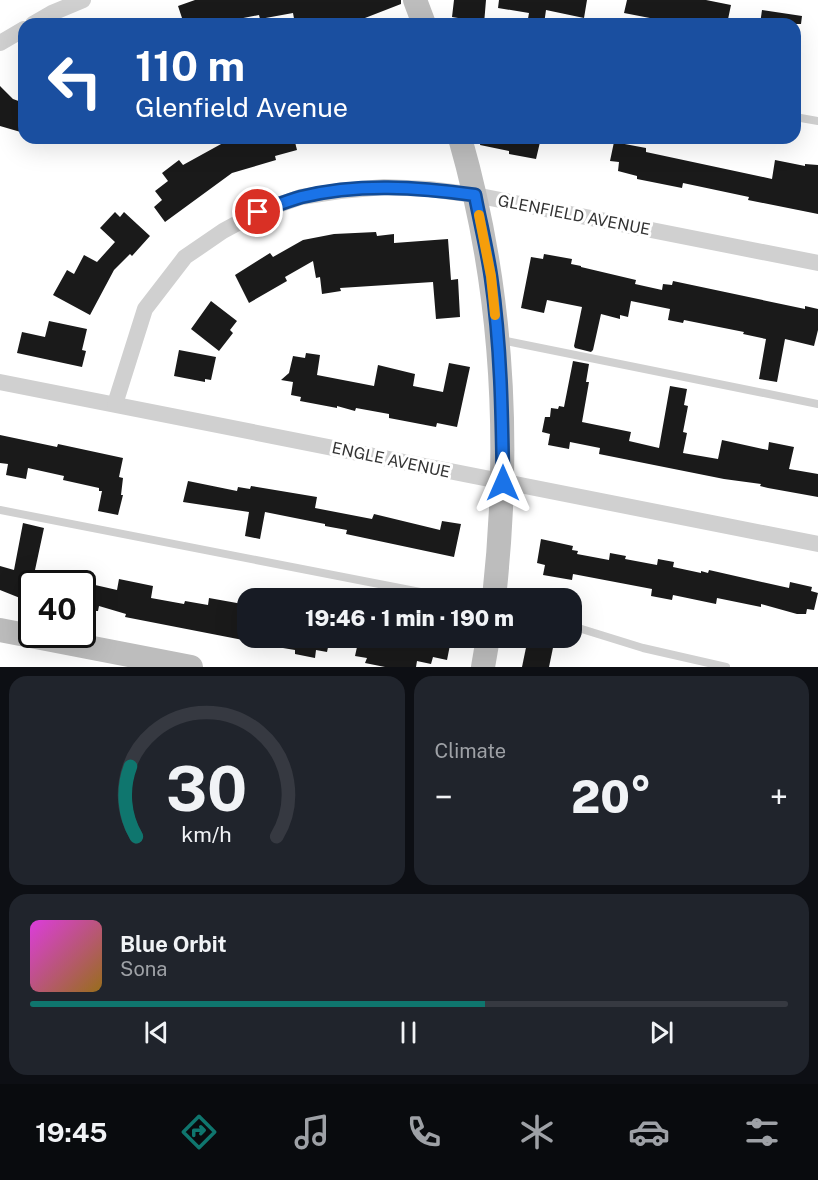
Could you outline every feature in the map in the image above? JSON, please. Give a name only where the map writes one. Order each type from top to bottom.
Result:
[{"type":"street","points":[[43,18],[83,0]]},
{"type":"street","points":[[415,0],[422,18]]},
{"type":"street","points":[[0,43],[18,32]]},
{"type":"street","points":[[461,144],[475,195],[491,276],[498,339],[502,393],[503,483],[495,588]]},
{"type":"street","name":"GLENFIELD AVENUE","points":[[115,404],[145,309],[185,257],[223,231],[258,212],[301,197],[384,187],[418,188],[475,195],[818,262]]},
{"type":"street","name":"ENGLE AVENUE","points":[[0,382],[818,544]]},
{"type":"street","points":[[0,630],[155,663],[191,667]]},
{"type":"street","points":[[483,667],[486,648]]},
{"type":"lane","points":[[801,118],[818,121]]},
{"type":"lane","points":[[498,339],[818,404]]},
{"type":"lane","points":[[0,510],[400,588]]},
{"type":"lane","points":[[582,629],[664,654],[726,667]]},
{"type":"building","points":[[195,0],[401,0],[401,4],[365,18],[294,18],[293,13],[266,18],[260,18],[259,15],[244,18],[182,18],[178,6]]},
{"type":"building","points":[[454,0],[486,0],[484,18],[452,17]]},
{"type":"building","points":[[499,0],[587,0],[584,18],[546,10],[545,18],[528,18],[529,13],[498,8]]},
{"type":"building","points":[[627,0],[706,0],[731,5],[728,18],[650,18],[624,13]]},
{"type":"building","points":[[762,10],[802,16],[801,24],[801,18],[761,18]]},
{"type":"building","points":[[0,86],[18,101],[18,131],[0,126]]},
{"type":"building","points":[[221,144],[296,144],[297,150],[275,156],[276,160],[232,173],[165,222],[154,207],[162,200],[155,191],[168,181],[162,173],[179,160],[183,165]]},
{"type":"building","points":[[480,144],[540,144],[536,159]]},
{"type":"building","points":[[614,144],[625,144],[646,148],[646,152],[772,179],[775,160],[805,166],[805,164],[818,165],[818,214],[748,200],[749,197],[683,183],[682,188],[637,179],[637,176],[618,171],[619,162],[610,161]]},
{"type":"building","points":[[115,212],[120,217],[124,212],[150,236],[132,256],[130,254],[114,270],[90,315],[53,295],[67,270],[74,274],[84,255],[97,262],[115,242],[100,228]]},
{"type":"building","points":[[376,232],[377,236],[394,234],[394,243],[448,239],[451,280],[458,279],[460,317],[436,319],[433,282],[340,288],[341,291],[322,294],[320,277],[316,278],[313,261],[285,277],[287,281],[249,303],[235,275],[270,253],[273,257],[303,240],[334,234]]},
{"type":"building","points":[[544,254],[572,259],[571,264],[636,280],[635,284],[662,290],[663,284],[672,285],[673,281],[805,309],[805,306],[818,309],[818,330],[814,346],[785,339],[777,382],[759,379],[766,339],[743,334],[744,332],[684,320],[683,323],[668,320],[670,309],[631,301],[628,317],[620,315],[620,319],[601,314],[591,352],[575,348],[582,307],[547,300],[544,313],[521,308],[531,257],[543,259]]},
{"type":"building","points":[[211,301],[237,321],[230,330],[233,333],[219,351],[191,329]]},
{"type":"building","points":[[49,321],[87,329],[82,350],[86,351],[82,367],[17,353],[22,332],[45,337]]},
{"type":"building","points":[[179,350],[216,357],[211,380],[205,379],[205,382],[174,376]]},
{"type":"building","points":[[306,353],[320,355],[317,375],[374,386],[378,365],[415,374],[413,386],[443,392],[449,363],[470,367],[457,427],[437,423],[436,427],[389,418],[389,414],[356,408],[355,411],[300,401],[301,397],[291,395],[293,382],[281,380],[289,373],[293,356],[305,358]]},
{"type":"building","points":[[573,361],[589,364],[586,382],[589,382],[582,422],[631,432],[629,441],[659,448],[670,386],[687,389],[684,405],[688,406],[683,432],[687,433],[683,453],[718,459],[722,440],[768,450],[769,442],[794,447],[789,469],[818,474],[818,497],[599,454],[600,448],[570,442],[569,449],[548,445],[550,434],[542,432],[545,417],[550,417],[551,408],[564,407]]},
{"type":"building","points":[[0,435],[57,447],[58,444],[123,458],[119,477],[123,478],[121,495],[123,495],[118,515],[98,511],[102,491],[99,491],[99,488],[63,480],[64,476],[28,468],[26,479],[6,475],[8,464],[0,463]]},
{"type":"building","points":[[188,481],[237,491],[238,487],[250,489],[251,486],[317,497],[315,508],[372,519],[374,514],[440,530],[442,521],[461,524],[454,557],[346,534],[347,530],[325,526],[325,524],[265,512],[260,539],[245,536],[249,512],[183,502]]},
{"type":"building","points":[[23,523],[44,528],[35,570],[18,570],[18,597],[0,590],[0,566],[14,570]]},
{"type":"building","points":[[541,539],[573,546],[572,550],[578,551],[577,554],[609,560],[610,553],[626,556],[625,559],[657,565],[658,559],[674,562],[673,567],[701,573],[701,571],[708,573],[709,570],[789,588],[790,582],[812,587],[811,591],[818,593],[814,610],[807,609],[806,614],[797,614],[761,604],[761,607],[717,598],[716,604],[673,595],[672,600],[651,596],[652,589],[573,574],[572,580],[543,575],[545,565],[537,563]]},
{"type":"building","points":[[119,579],[153,586],[151,598],[184,604],[185,601],[208,605],[209,598],[237,603],[237,639],[125,617],[126,614],[99,606],[96,611],[96,585],[117,590]]},
{"type":"building","points":[[283,648],[328,648],[327,652],[316,650],[315,658],[295,654],[295,650]]},
{"type":"building","points":[[357,648],[449,648],[447,660],[433,657],[431,664],[417,661],[416,667],[385,667],[365,663],[367,658],[355,656]]},
{"type":"building","points":[[526,648],[553,648],[549,667],[522,667]]},
{"type":"slow traffic","points":[[479,215],[491,276],[495,315]]},
{"type":"route","points":[[258,212],[301,197],[384,187],[429,189],[475,195],[491,276],[498,339],[502,393],[503,483]]}]
